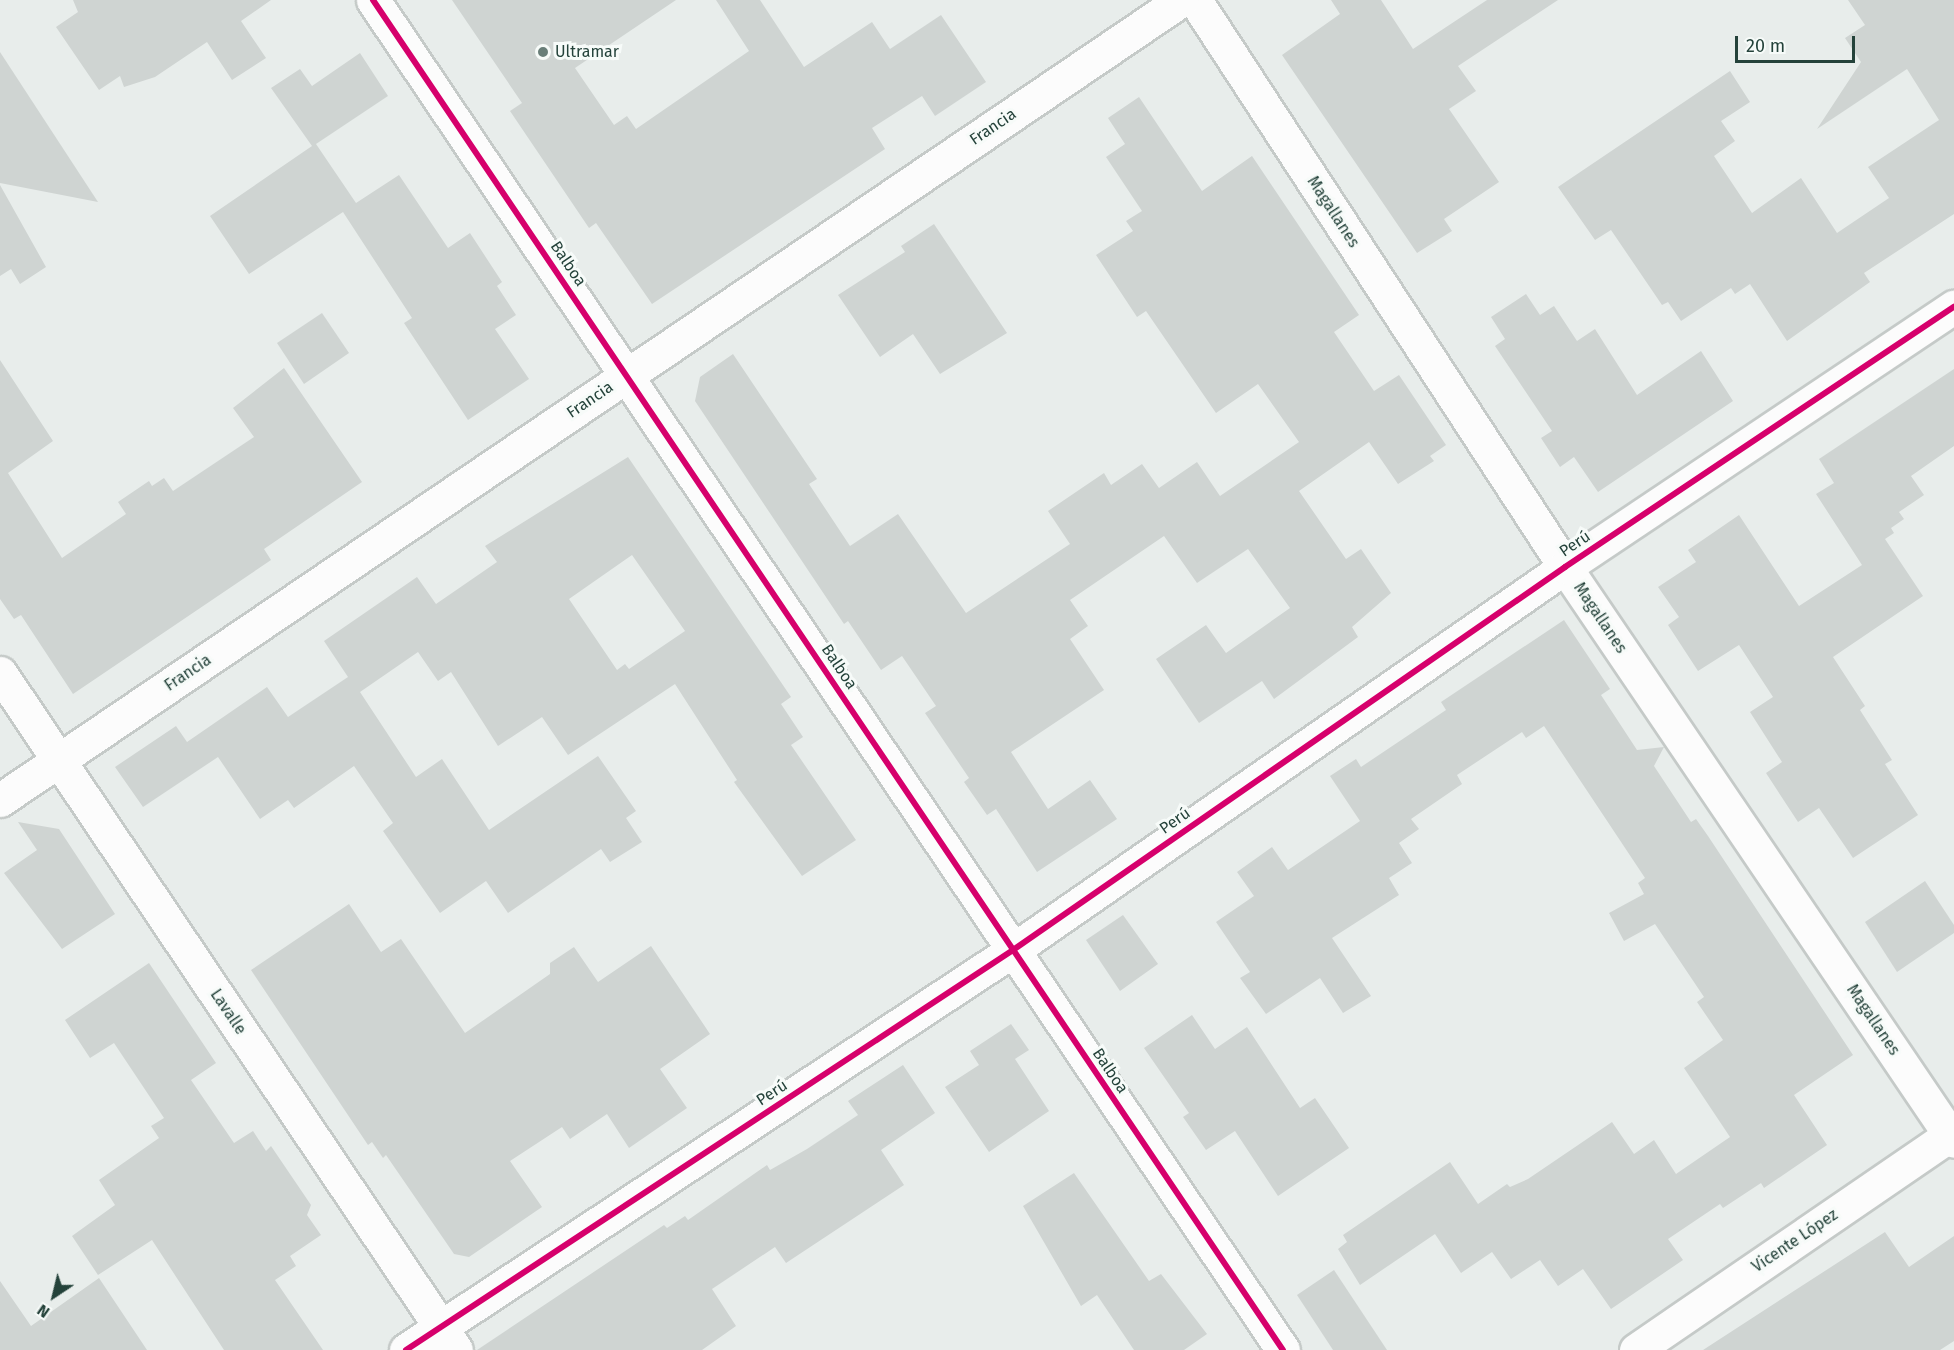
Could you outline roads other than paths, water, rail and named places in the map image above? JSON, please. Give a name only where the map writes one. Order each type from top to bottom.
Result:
[{"type":"street","name":"Balboa","points":[[373,0],[1283,1350]]},
{"type":"street","name":"Francia","points":[[0,800],[1181,0]]},
{"type":"street","name":"Magallanes","points":[[1195,0],[1565,567],[1953,1136]]},
{"type":"street","name":"Perú","points":[[406,1350],[448,1339],[1013,951],[1565,567],[1954,307]]},
{"type":"street","name":"Lavalle","points":[[0,673],[448,1339]]},
{"type":"street","name":"Vicente López","points":[[1636,1350],[1953,1136]]},
{"type":"place","name":"Ultramar","points":[[543,52]]}]
